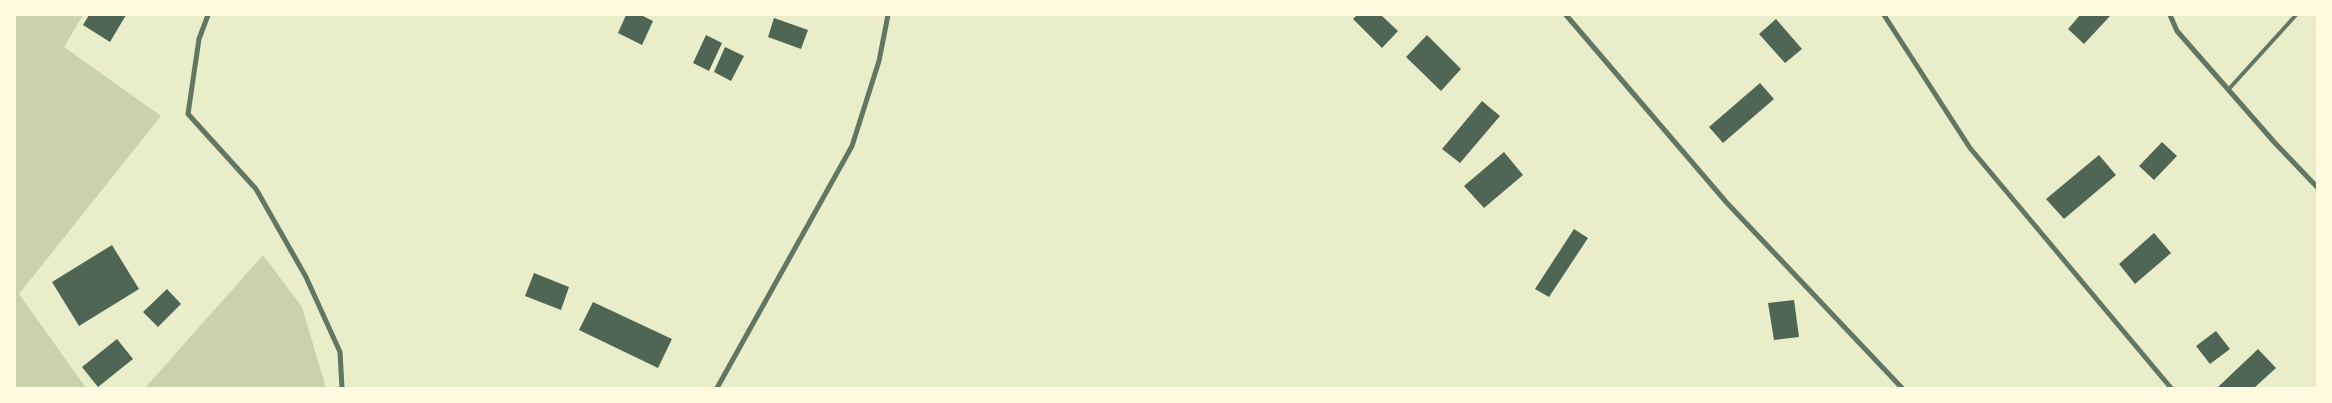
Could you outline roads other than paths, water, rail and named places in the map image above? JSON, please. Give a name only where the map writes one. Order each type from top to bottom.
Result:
[{"type":"street","points":[[208,15],[199,39],[188,114],[256,188],[306,277],[340,352],[342,388]]},
{"type":"street","points":[[717,388],[852,146],[879,61],[888,15]]},
{"type":"street","points":[[1566,15],[1727,203],[1902,388]]},
{"type":"street","points":[[1884,15],[1970,148],[2171,388]]},
{"type":"street","points":[[2170,15],[2177,31],[2275,144],[2317,187]]},
{"type":"lane","points":[[2228,90],[2296,15]]}]
